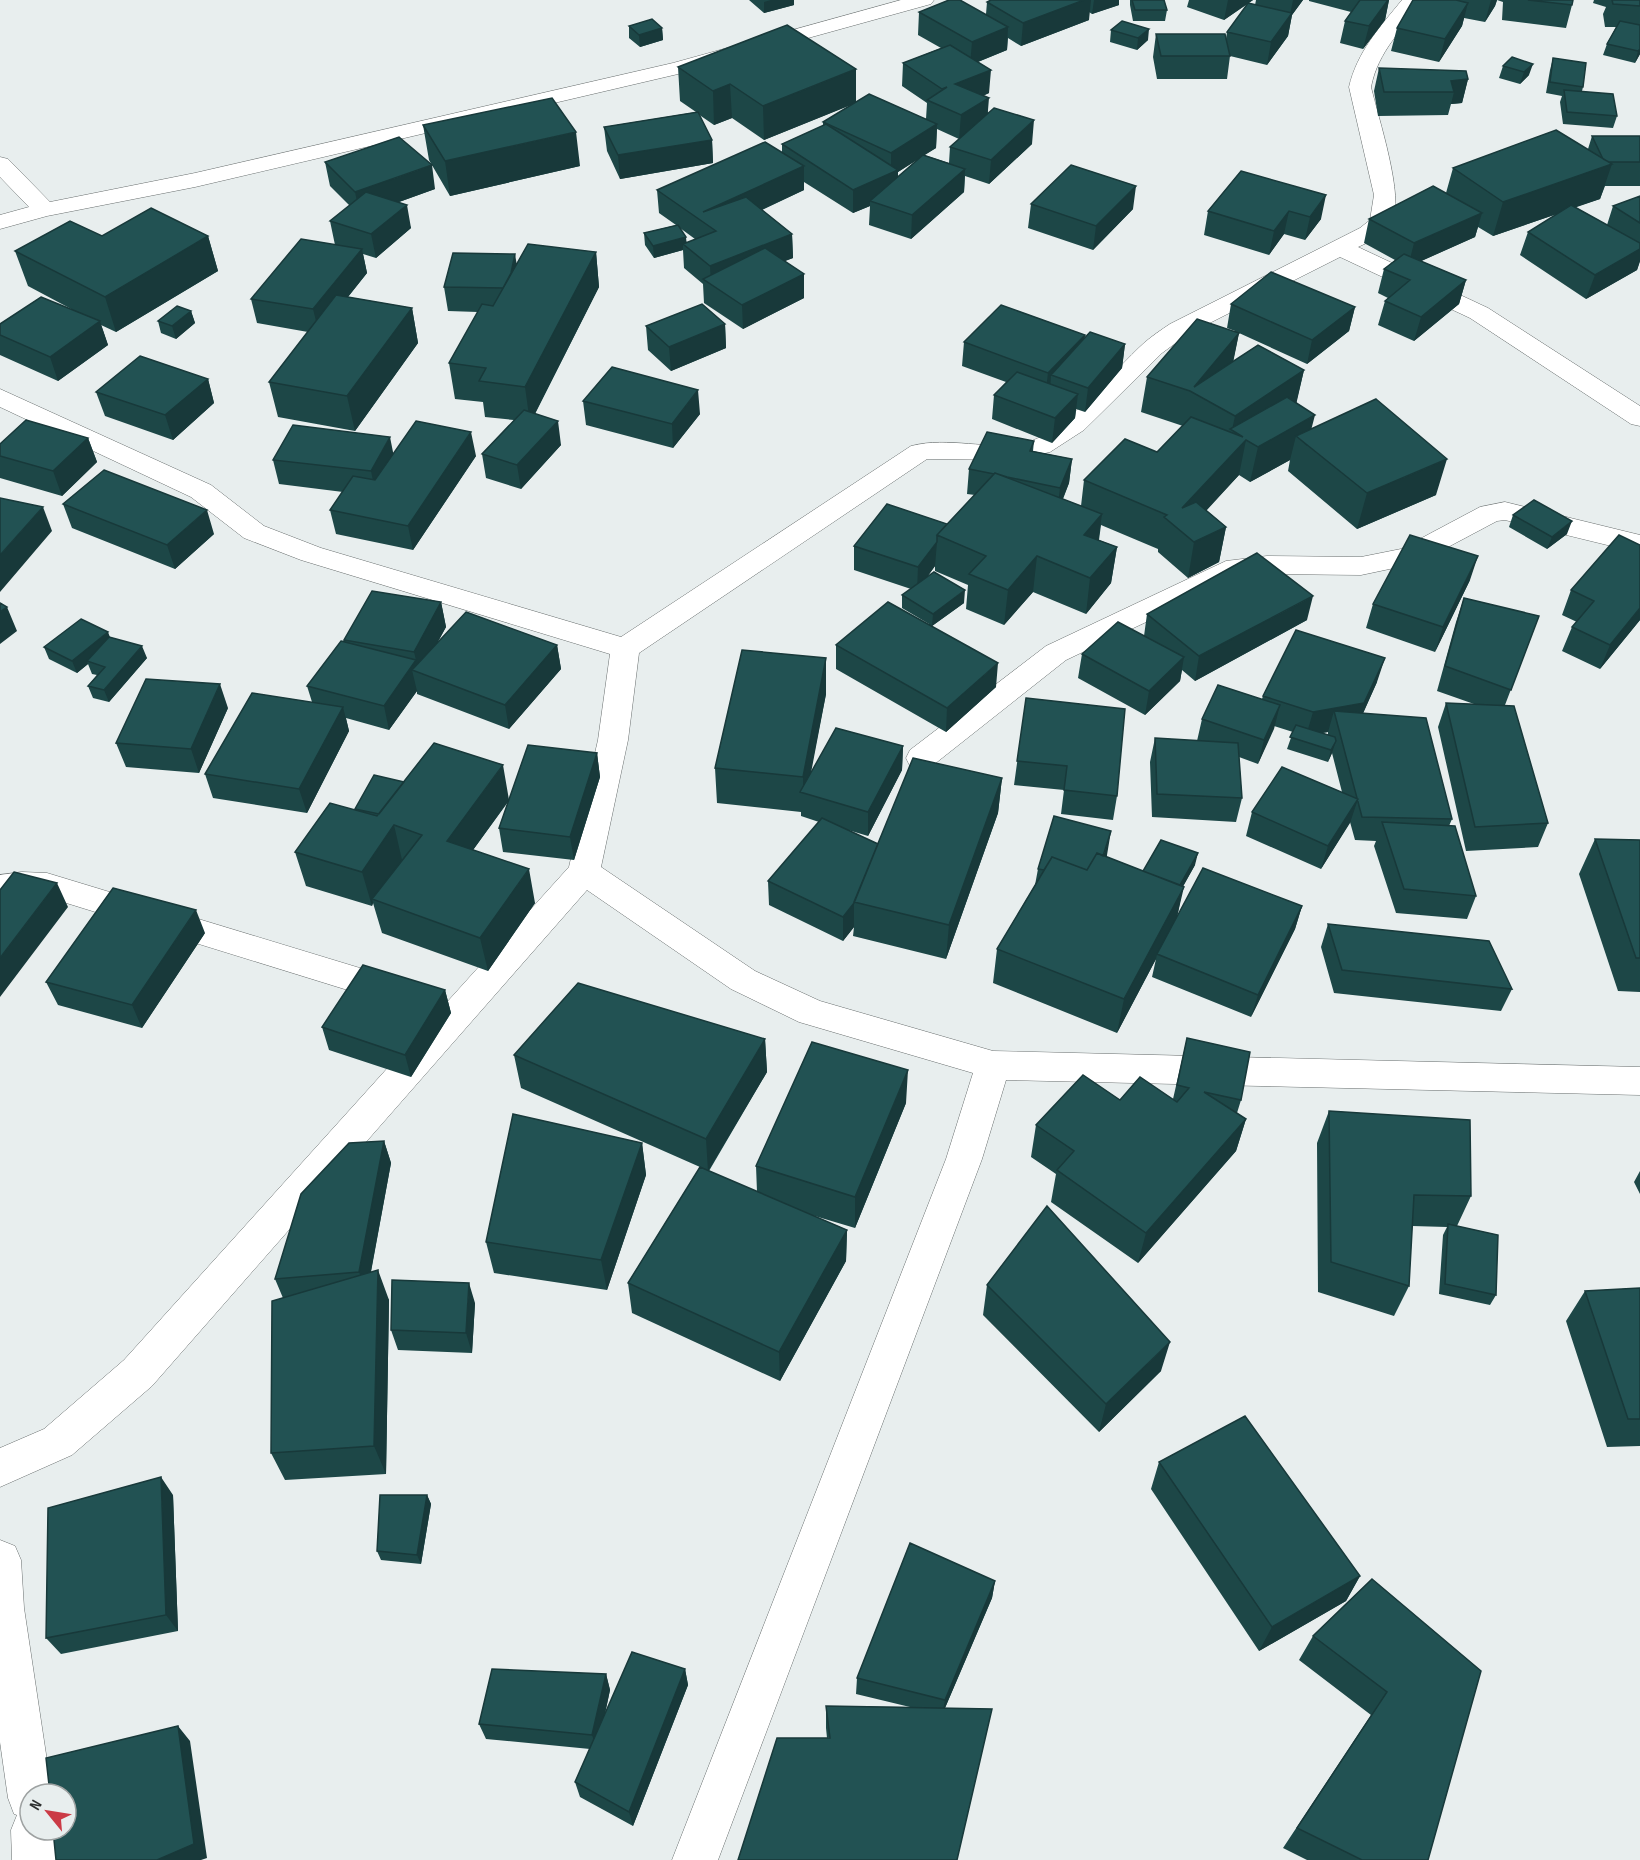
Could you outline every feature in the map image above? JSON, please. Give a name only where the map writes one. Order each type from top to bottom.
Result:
[{"type":"street","points":[[0,222],[45,210],[195,180],[678,68],[924,0]]},
{"type":"street","points":[[0,1467],[58,1442],[138,1373],[584,872],[613,740],[625,648],[920,452],[940,449],[1025,452],[1040,448],[1070,428],[1152,349],[1179,329],[1368,232],[1381,222],[1385,195],[1360,87],[1361,77],[1370,56],[1413,0]]},
{"type":"street","points":[[0,164],[45,210]]},
{"type":"street","points":[[1338,247],[1479,313],[1640,418]]},
{"type":"street","points":[[0,397],[201,491],[254,532],[311,554],[625,648]]},
{"type":"street","points":[[921,758],[1056,654],[1236,568],[1267,565],[1361,566],[1408,557],[1490,513],[1505,511],[1640,544]]},
{"type":"street","points":[[584,872],[743,980],[811,1012],[993,1065],[1640,1081]]},
{"type":"street","points":[[0,887],[22,884],[47,885],[458,1012]]},
{"type":"street","points":[[695,1860],[964,1159],[993,1065]]},
{"type":"street","points":[[0,1560],[3,1608],[28,1782]]},
{"type":"street","points":[[34,1842],[35,1860]]},
{"type":"building","points":[[949,0],[960,0],[1008,27],[972,42],[919,12]]},
{"type":"building","points":[[991,0],[1084,0],[1023,23],[987,2]]},
{"type":"building","points":[[1132,0],[1164,0],[1167,10],[1135,10]]},
{"type":"building","points":[[1360,0],[1388,0],[1369,26],[1345,21]]},
{"type":"building","points":[[1413,0],[1456,0],[1468,3],[1445,39],[1397,28]]},
{"type":"building","points":[[1528,0],[1573,0],[1572,5]]},
{"type":"building","points":[[1612,0],[1640,0],[1640,6],[1613,4]]},
{"type":"building","points":[[1248,3],[1292,13],[1271,42],[1227,32]]},
{"type":"building","points":[[652,19],[662,28],[639,35],[629,26]]},
{"type":"building","points":[[1122,21],[1149,29],[1138,38],[1111,30]]},
{"type":"building","points":[[1620,21],[1640,25],[1640,49],[1638,51],[1607,44]]},
{"type":"building","points":[[787,25],[856,69],[763,106],[730,84],[713,91],[678,67]]},
{"type":"building","points":[[1156,34],[1225,34],[1230,56],[1161,56]]},
{"type":"building","points":[[950,45],[991,70],[955,84],[989,98],[961,115],[927,100],[947,87],[942,89],[903,63]]},
{"type":"building","points":[[1512,57],[1533,64],[1524,72],[1503,66]]},
{"type":"building","points":[[1553,58],[1586,63],[1583,87],[1550,82]]},
{"type":"building","points":[[1379,68],[1466,71],[1468,79],[1451,81],[1454,92],[1384,92]]},
{"type":"building","points":[[1564,90],[1613,94],[1617,116],[1567,112]]},
{"type":"building","points":[[869,94],[937,124],[891,153],[823,122]]},
{"type":"building","points":[[552,98],[576,132],[445,161],[423,125]]},
{"type":"building","points":[[994,108],[1034,120],[991,160],[950,147]]},
{"type":"building","points":[[698,112],[712,140],[618,155],[604,127]]},
{"type":"building","points":[[826,124],[898,170],[853,190],[782,144]]},
{"type":"building","points":[[1556,130],[1612,164],[1503,202],[1453,168]]},
{"type":"building","points":[[1592,136],[1640,136],[1640,162],[1609,162],[1603,159]]},
{"type":"building","points":[[399,137],[432,165],[355,192],[325,162]]},
{"type":"building","points":[[765,142],[804,166],[703,212],[746,197],[792,234],[710,266],[683,244],[716,231],[657,190]]},
{"type":"building","points":[[923,155],[965,169],[912,215],[870,201]]},
{"type":"building","points":[[1071,165],[1136,186],[1096,226],[1031,204]]},
{"type":"building","points":[[1241,171],[1326,195],[1310,217],[1289,211],[1274,231],[1208,211]]},
{"type":"building","points":[[1433,186],[1482,213],[1414,243],[1369,219]]},
{"type":"building","points":[[366,192],[407,205],[371,234],[330,221]]},
{"type":"building","points":[[1640,196],[1640,223],[1613,206]]},
{"type":"building","points":[[1571,205],[1640,243],[1640,249],[1595,275],[1528,232]]},
{"type":"building","points":[[151,208],[208,236],[105,297],[15,251],[70,221],[102,236]]},
{"type":"building","points":[[678,225],[686,237],[653,246],[644,233]]},
{"type":"building","points":[[301,239],[362,249],[313,309],[251,299]]},
{"type":"building","points":[[528,244],[596,252],[525,387],[479,381],[486,368],[449,363],[482,304],[493,306]]},
{"type":"building","points":[[765,248],[804,274],[742,305],[703,279]]},
{"type":"building","points":[[453,253],[515,254],[511,273],[503,288],[444,287]]},
{"type":"building","points":[[1404,254],[1466,280],[1421,317],[1385,301],[1410,280],[1384,269]]},
{"type":"building","points":[[1271,272],[1355,307],[1312,340],[1231,304]]},
{"type":"building","points":[[336,295],[412,308],[347,396],[269,382]]},
{"type":"building","points":[[41,297],[100,321],[50,357],[0,335],[0,324]]},
{"type":"building","points":[[702,304],[725,324],[669,347],[646,326]]},
{"type":"building","points":[[1001,305],[1085,335],[1048,373],[964,342]]},
{"type":"building","points":[[177,306],[191,311],[172,326],[158,321]]},
{"type":"building","points":[[1197,319],[1239,333],[1194,387],[1258,345],[1304,370],[1235,416],[1190,391],[1147,377]]},
{"type":"building","points":[[1090,332],[1125,344],[1088,388],[1051,375]]},
{"type":"building","points":[[140,356],[208,379],[165,415],[96,392]]},
{"type":"building","points":[[612,367],[698,390],[672,424],[583,401]]},
{"type":"building","points":[[1017,372],[1078,394],[1055,418],[994,395]]},
{"type":"building","points":[[1287,397],[1315,415],[1258,447],[1246,440],[1182,508],[1196,502],[1226,527],[1194,542],[1164,517],[1167,515],[1084,480],[1125,439],[1157,452],[1191,417],[1243,437],[1230,429]]},
{"type":"building","points":[[1376,399],[1447,459],[1367,493],[1296,436]]},
{"type":"building","points":[[524,410],[558,421],[517,465],[482,454]]},
{"type":"building","points":[[26,420],[88,438],[53,471],[0,456],[0,444]]},
{"type":"building","points":[[416,421],[471,432],[408,526],[330,510],[353,476],[375,480]]},
{"type":"building","points":[[293,425],[390,437],[371,471],[273,460]]},
{"type":"building","points":[[987,432],[1034,441],[1030,451],[1072,459],[1060,488],[969,469]]},
{"type":"building","points":[[104,470],[207,510],[167,545],[63,504]]},
{"type":"building","points":[[995,473],[1102,514],[1084,535],[1117,547],[1090,578],[1037,556],[1008,590],[969,574],[986,556],[937,535]]},
{"type":"building","points":[[0,498],[43,507],[0,555]]},
{"type":"building","points":[[1534,500],[1572,521],[1552,537],[1513,515]]},
{"type":"building","points":[[887,504],[947,524],[937,535],[937,542],[918,567],[854,546]]},
{"type":"building","points":[[1410,535],[1478,556],[1443,627],[1373,604]]},
{"type":"building","points":[[1619,535],[1640,545],[1640,608],[1610,645],[1572,627],[1594,601],[1571,590]]},
{"type":"building","points":[[1257,553],[1313,596],[1199,656],[1147,614]]},
{"type":"building","points":[[934,572],[965,590],[933,614],[902,595]]},
{"type":"building","points":[[372,591],[441,602],[414,652],[344,640]]},
{"type":"building","points":[[1464,598],[1539,616],[1511,690],[1445,666]]},
{"type":"building","points":[[888,602],[998,663],[947,708],[836,645]]},
{"type":"building","points":[[0,603],[7,607],[0,612]]},
{"type":"building","points":[[466,612],[557,645],[505,705],[412,670]]},
{"type":"building","points":[[81,619],[108,632],[72,661],[44,647]]},
{"type":"building","points":[[1118,622],[1184,657],[1149,691],[1082,654]]},
{"type":"building","points":[[1296,630],[1385,658],[1364,703],[1313,712],[1263,696]]},
{"type":"building","points":[[109,637],[142,646],[104,690],[88,686],[105,667],[87,661]]},
{"type":"building","points":[[341,641],[416,660],[384,706],[307,686]]},
{"type":"building","points":[[742,650],[826,658],[803,777],[715,768]]},
{"type":"building","points":[[146,679],[220,684],[191,749],[116,743]]},
{"type":"building","points":[[1218,685],[1280,705],[1264,740],[1202,719]]},
{"type":"building","points":[[252,693],[343,707],[299,789],[205,774]]},
{"type":"building","points":[[1026,698],[1125,709],[1117,796],[1064,790],[1067,766],[1017,761]]},
{"type":"building","points":[[1446,703],[1514,706],[1548,823],[1475,827]]},
{"type":"building","points":[[1334,711],[1426,718],[1452,819],[1362,817]]},
{"type":"building","points":[[1296,725],[1335,737],[1336,741],[1331,750],[1290,737]]},
{"type":"building","points":[[836,728],[903,746],[868,812],[800,792]]},
{"type":"building","points":[[1155,738],[1238,743],[1242,798],[1157,794]]},
{"type":"building","points":[[434,743],[503,765],[447,841],[529,869],[480,938],[372,899],[422,835],[394,825],[362,872],[295,852],[330,803],[377,816]]},
{"type":"building","points":[[528,745],[597,753],[570,837],[499,828]]},
{"type":"building","points":[[913,758],[1002,778],[949,925],[854,902]]},
{"type":"building","points":[[1282,767],[1358,799],[1328,846],[1252,812]]},
{"type":"building","points":[[374,775],[404,782],[379,814],[355,809]]},
{"type":"building","points":[[1054,816],[1111,831],[1103,856],[1097,853],[1087,870],[1052,857],[1044,870],[1038,869]]},
{"type":"building","points":[[822,818],[878,844],[854,903],[843,917],[768,881]]},
{"type":"building","points":[[1382,822],[1455,826],[1476,896],[1404,889]]},
{"type":"building","points":[[1595,839],[1640,840],[1640,958],[1636,958]]},
{"type":"building","points":[[1161,840],[1198,853],[1180,885],[1143,871]]},
{"type":"building","points":[[1097,853],[1184,887],[1124,999],[997,949],[1052,857],[1087,870]]},
{"type":"building","points":[[1203,868],[1302,906],[1258,995],[1157,954]]},
{"type":"building","points":[[14,872],[57,883],[0,958],[0,890]]},
{"type":"building","points":[[113,888],[196,910],[132,1005],[46,982]]},
{"type":"building","points":[[1328,924],[1489,941],[1512,989],[1342,970]]},
{"type":"building","points":[[363,965],[445,990],[405,1055],[322,1027]]},
{"type":"building","points":[[578,983],[765,1039],[706,1139],[514,1055]]},
{"type":"building","points":[[1187,1038],[1250,1052],[1241,1100],[1204,1092],[1246,1119],[1146,1233],[1057,1170],[1074,1151],[1036,1125],[1083,1075],[1120,1100],[1140,1077],[1177,1102],[1189,1088],[1177,1085]]},
{"type":"building","points":[[812,1042],[908,1070],[855,1197],[756,1166]]},
{"type":"building","points":[[1329,1111],[1470,1120],[1471,1196],[1414,1195],[1409,1286],[1331,1262]]},
{"type":"building","points":[[513,1114],[642,1143],[601,1260],[486,1242]]},
{"type":"building","points":[[384,1141],[359,1272],[275,1279],[301,1194],[349,1143]]},
{"type":"building","points":[[700,1167],[847,1230],[779,1352],[628,1283]]},
{"type":"building","points":[[1047,1206],[1170,1342],[1106,1404],[987,1285]]},
{"type":"building","points":[[1448,1224],[1498,1235],[1496,1295],[1445,1284]]},
{"type":"building","points":[[378,1270],[374,1446],[271,1453],[272,1301]]},
{"type":"building","points":[[392,1280],[469,1283],[466,1333],[391,1330]]},
{"type":"building","points":[[1640,1288],[1640,1419],[1628,1419],[1585,1291]]},
{"type":"building","points":[[1245,1416],[1360,1576],[1272,1627],[1159,1462]]},
{"type":"building","points":[[161,1477],[166,1615],[46,1638],[48,1508]]},
{"type":"building","points":[[380,1495],[427,1495],[417,1555],[377,1551]]},
{"type":"building","points":[[910,1543],[995,1581],[945,1700],[857,1678]]},
{"type":"building","points":[[1372,1579],[1481,1671],[1428,1860],[1362,1860],[1297,1828],[1387,1692],[1313,1636]]},
{"type":"building","points":[[632,1652],[685,1669],[629,1812],[575,1782]]},
{"type":"building","points":[[492,1669],[606,1674],[592,1735],[479,1724]]},
{"type":"building","points":[[826,1706],[992,1709],[957,1860],[738,1860],[777,1738],[830,1738]]},
{"type":"building","points":[[178,1726],[194,1844],[157,1860],[56,1860],[54,1842],[78,1842],[78,1782],[49,1782],[46,1758]]}]
